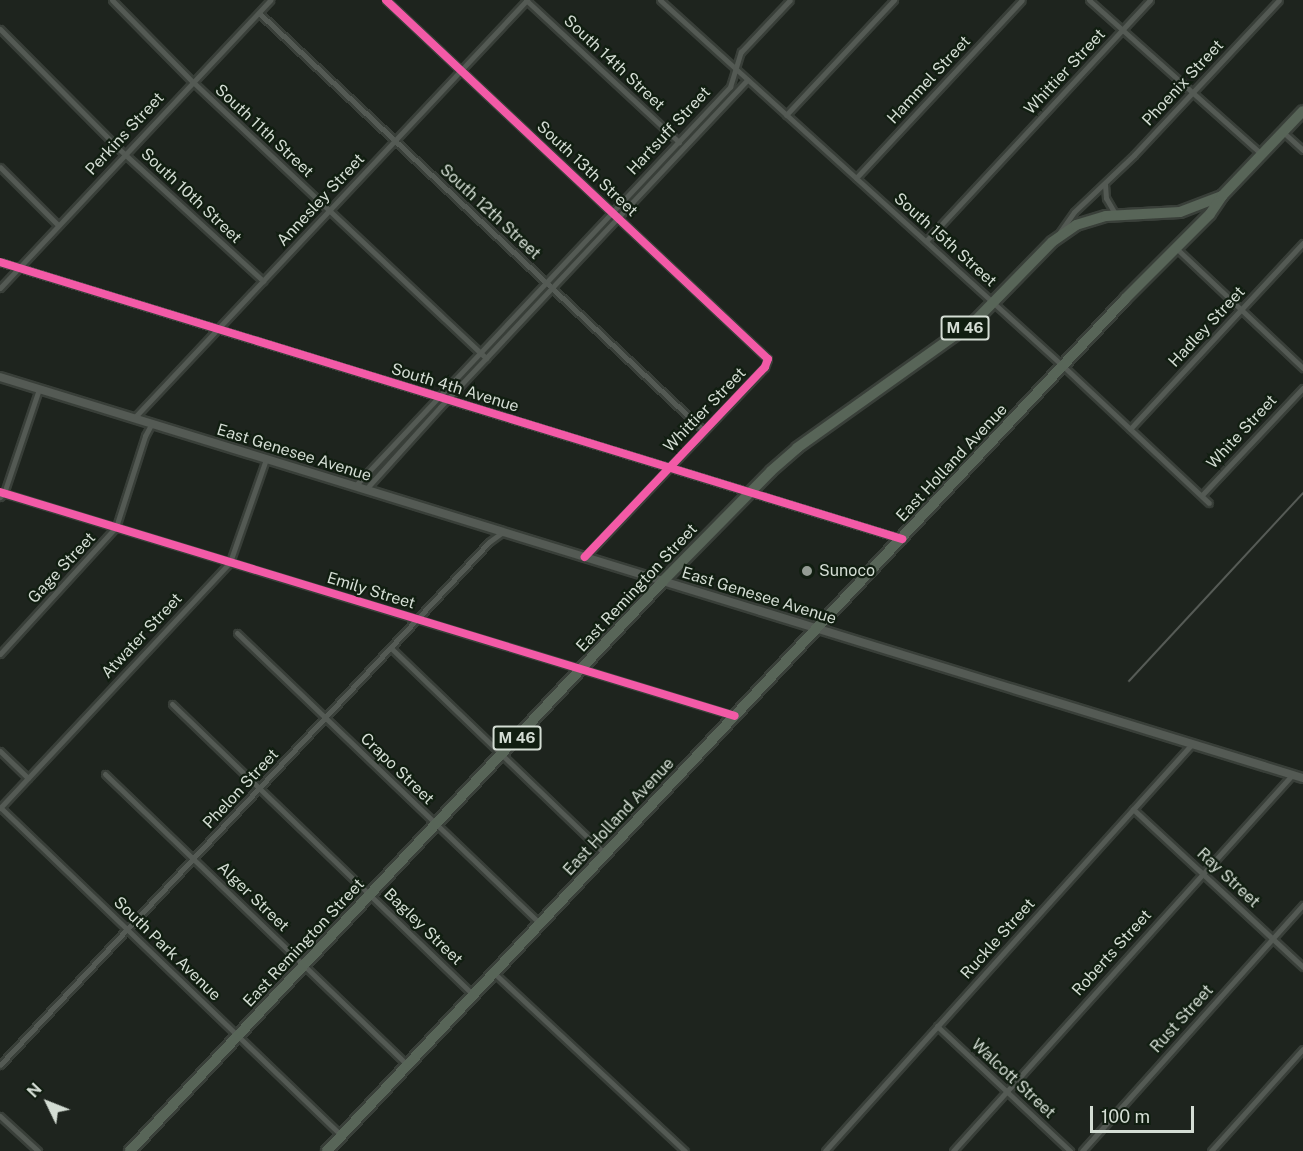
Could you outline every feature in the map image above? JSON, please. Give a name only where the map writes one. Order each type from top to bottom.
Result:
[{"type":"highway","name":"East Holland Avenue","points":[[327,1151],[1063,366],[1210,214],[1222,196],[1303,111]]},
{"type":"highway","name":"East Remington Street","points":[[130,1151],[747,492],[797,448],[943,345],[994,303],[1052,243],[1086,221],[1116,215],[1180,212],[1222,196]]},
{"type":"main road","name":"East Genesee Avenue","points":[[0,377],[1303,778]]},
{"type":"street","name":"South 11th Street","points":[[112,0],[193,82],[479,352]]},
{"type":"street","points":[[260,0],[265,6]]},
{"type":"street","name":"Perkins Street","points":[[0,288],[270,0]]},
{"type":"street","name":"South 13th Street","points":[[386,0],[768,360]]},
{"type":"street","name":"Annesley Street","points":[[134,418],[527,0]]},
{"type":"street","name":"South 14th Street","points":[[527,0],[681,144]]},
{"type":"street","name":"South 15th Street","points":[[661,0],[1209,502]]},
{"type":"street","name":"Hartsuff Street","points":[[366,489],[446,400],[618,217],[730,87],[741,52],[790,0]]},
{"type":"street","points":[[786,115],[894,0]]},
{"type":"street","name":"Hammel Street","points":[[856,178],[1022,0]]},
{"type":"street","points":[[1089,0],[1261,154]]},
{"type":"street","name":"Whittier Street","points":[[926,241],[1150,0]]},
{"type":"street","name":"Phoenix Street","points":[[1052,243],[1074,212],[1105,184],[1279,0]]},
{"type":"street","name":"South 12th Street","points":[[259,13],[704,430]]},
{"type":"street","name":"South 10th Street","points":[[0,29],[125,153],[262,281]]},
{"type":"street","name":"Hartsuff Street","points":[[355,486],[612,211],[747,80]]},
{"type":"street","points":[[1283,132],[1303,150]]},
{"type":"street","points":[[0,167],[58,225]]},
{"type":"street","points":[[1105,184],[1106,198],[1116,215]]},
{"type":"street","name":"Hadley Street","points":[[1130,429],[1303,243]]},
{"type":"street","points":[[1176,248],[1303,368]]},
{"type":"street","name":"South 4th Avenue","points":[[0,262],[902,539]]},
{"type":"street","points":[[479,352],[486,358]]},
{"type":"street","name":"Whittier Street","points":[[585,557],[765,367],[768,360]]},
{"type":"street","name":"White Street","points":[[1202,495],[1303,387]]},
{"type":"street","points":[[1,494],[39,389]]},
{"type":"street","name":"Gage Street","points":[[0,654],[116,527],[145,436],[152,423]]},
{"type":"street","name":"Atwater Street","points":[[0,808],[230,562],[266,459]]},
{"type":"street","name":"Emily Street","points":[[1,494],[735,716]]},
{"type":"street","name":"Phelon Street","points":[[0,1065],[489,542],[502,532]]},
{"type":"street","name":"Crapo Street","points":[[237,633],[540,924]]},
{"type":"street","points":[[391,648],[605,854]]},
{"type":"street","name":"Bagley Street","points":[[172,704],[473,995]]},
{"type":"street","name":"Ruckle Street","points":[[825,1151],[1192,744]]},
{"type":"street","points":[[0,751],[28,778]]},
{"type":"street","name":"Alger Street","points":[[105,774],[407,1065]]},
{"type":"street","name":"Roberts Street","points":[[953,1151],[1292,774]]},
{"type":"street","name":"South Park Avenue","points":[[0,808],[341,1135]]},
{"type":"street","name":"Ray Street","points":[[1134,809],[1303,967]]},
{"type":"street","name":"Rust Street","points":[[1082,1151],[1303,905]]},
{"type":"street","points":[[494,973],[685,1151]]},
{"type":"street","name":"Walcott Street","points":[[937,1026],[1070,1151]]},
{"type":"street","points":[[1211,1151],[1303,1049]]},
{"type":"street","points":[[0,1116],[38,1151]]},
{"type":"railway","points":[[1129,681],[1303,493]]},
{"type":"cycle path","points":[[386,0],[768,359],[765,367],[585,557]]},
{"type":"cycle path","points":[[0,262],[902,539]]},
{"type":"cycle path","points":[[0,492],[735,716]]},
{"type":"place","name":"Sunoco","points":[[807,571]]}]
